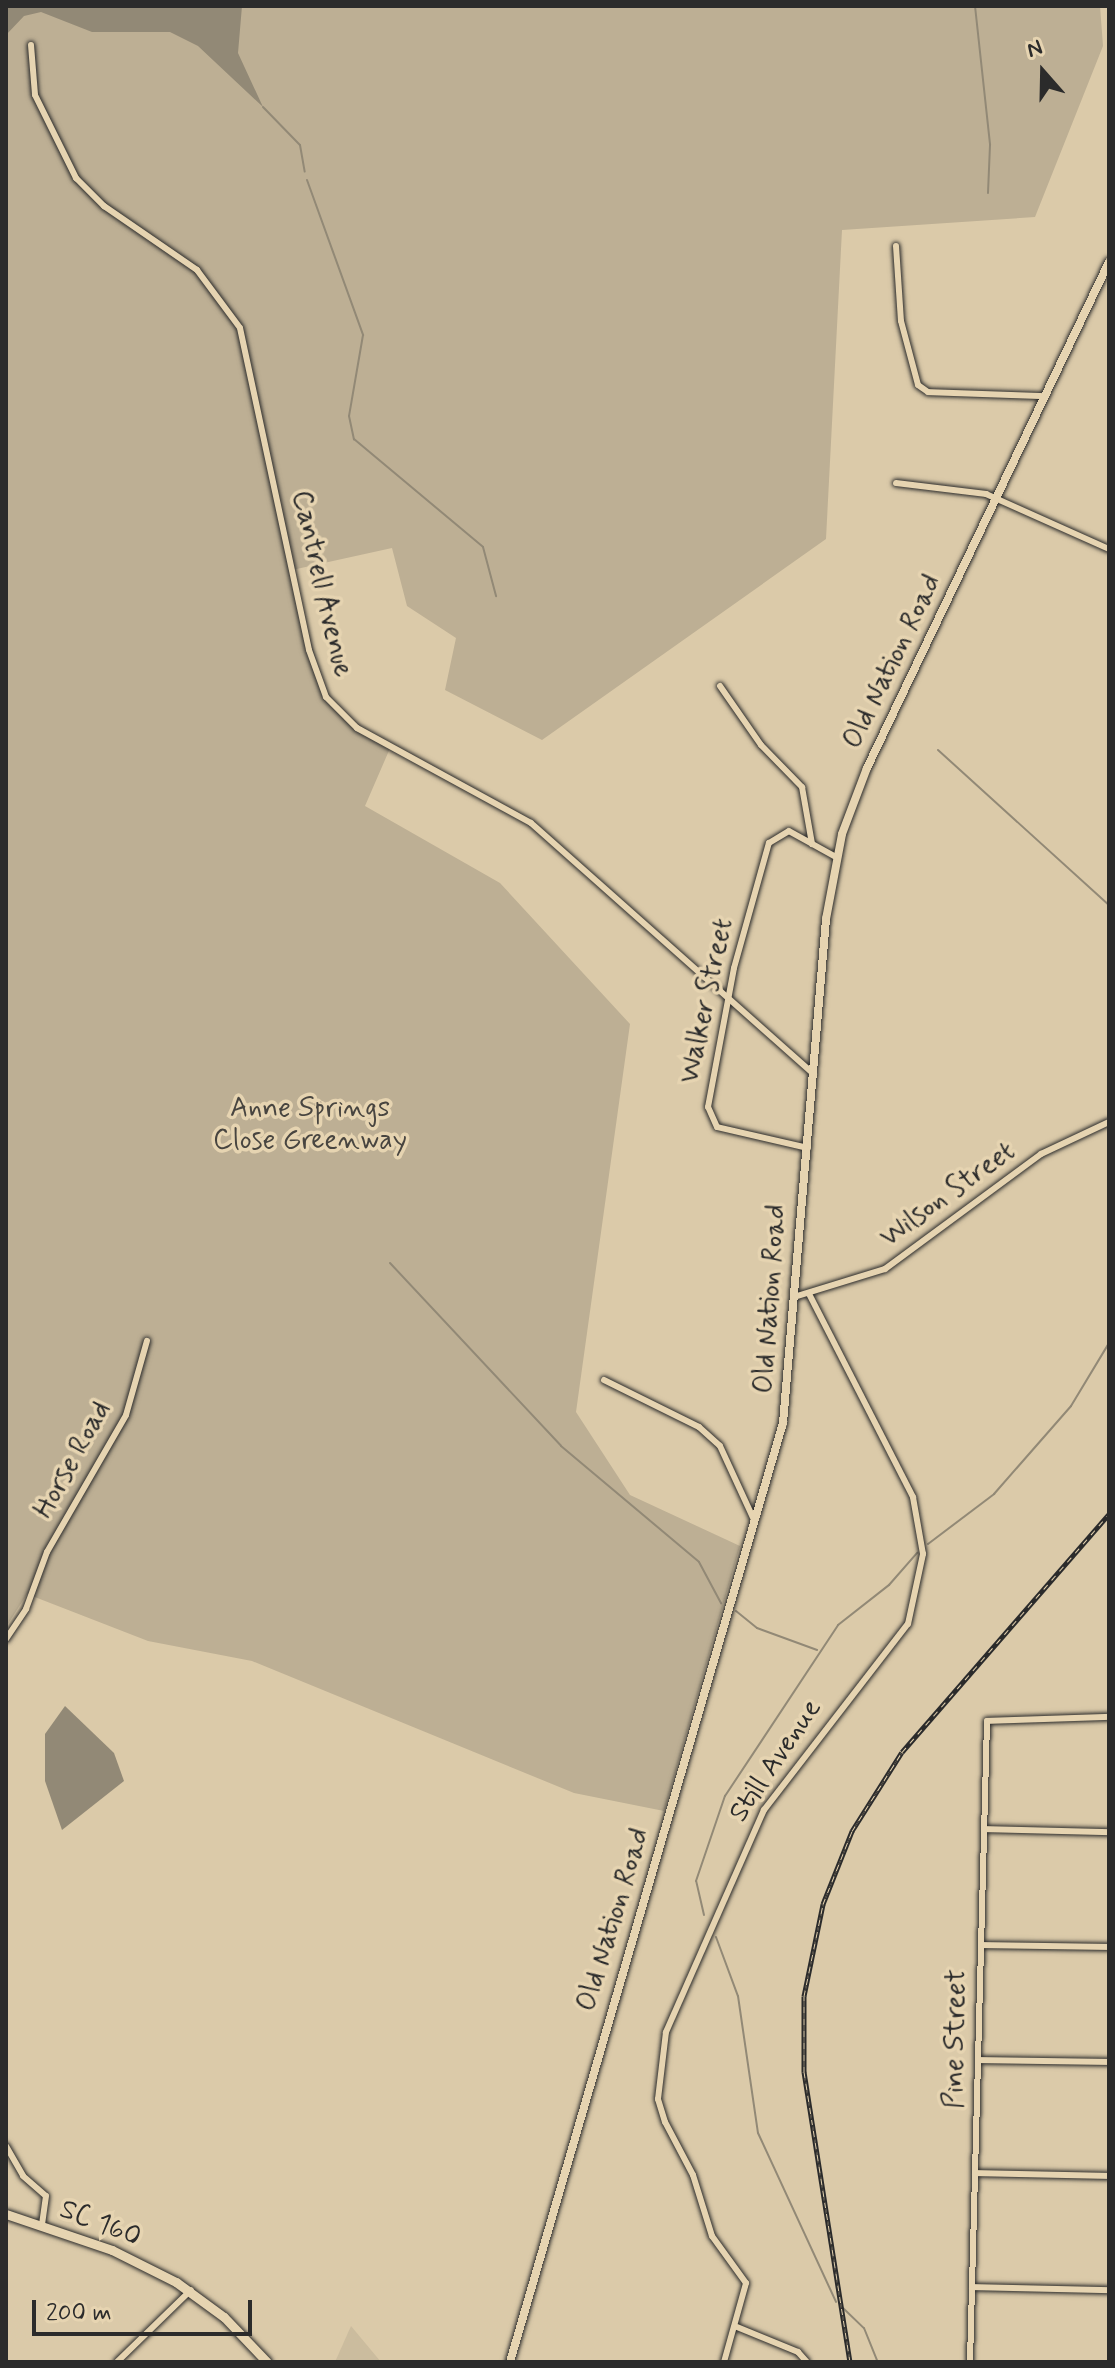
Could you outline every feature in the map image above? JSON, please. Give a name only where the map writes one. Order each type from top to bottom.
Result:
[{"type":"main road","name":"Old Nation Road","points":[[510,2362],[783,1423],[836,857],[867,768],[1109,262]]},
{"type":"main road","name":"SC 160","points":[[6,2214],[42,2225],[191,2290],[267,2362]]},
{"type":"street","name":"Cantrell Avenue","points":[[31,45],[35,95],[76,178],[104,206],[197,270],[240,328],[309,650],[326,697],[357,728],[531,823],[728,1001],[814,1074]]},
{"type":"street","points":[[896,246],[901,321],[918,385],[928,392],[1044,396]]},
{"type":"street","points":[[896,483],[996,499],[1109,549]]},
{"type":"street","points":[[720,686],[761,745],[802,787],[812,844]]},
{"type":"street","name":"Walker Street","points":[[808,1148],[713,1124],[708,1107],[728,1001],[769,843],[784,830],[836,857]]},
{"type":"street","name":"Wilson Street","points":[[809,1294],[885,1269],[1041,1154],[1109,1122]]},
{"type":"street","points":[[794,1297],[809,1294]]},
{"type":"street","name":"Still Avenue","points":[[724,2362],[737,2327],[746,2283],[712,2236],[658,2099],[666,2032],[764,1810],[908,1624],[923,1554],[913,1497],[809,1294]]},
{"type":"street","name":"Horse Road","points":[[6,1639],[26,1609],[47,1552],[126,1415],[147,1341]]},
{"type":"street","points":[[604,1380],[699,1427],[720,1446],[755,1523]]},
{"type":"street","name":"Pine Street","points":[[970,2362],[988,1718],[1109,1717]]},
{"type":"street","points":[[984,1829],[1109,1832]]},
{"type":"street","points":[[981,1945],[1109,1947]]},
{"type":"street","points":[[978,2060],[1109,2062]]},
{"type":"street","points":[[6,2146],[23,2176],[46,2196],[42,2225]]},
{"type":"street","points":[[975,2173],[1109,2176]]},
{"type":"street","points":[[972,2287],[1109,2290]]},
{"type":"street","points":[[117,2362],[191,2290]]},
{"type":"street","points":[[737,2327],[798,2352],[807,2362]]},
{"type":"shaded area","points":[[6,6],[242,6],[238,53],[263,107],[198,46],[170,32],[92,32],[41,12],[24,16],[6,35]]},
{"type":"shaded area","points":[[65,1706],[114,1753],[124,1781],[62,1830],[45,1781],[45,1734]]},
{"type":"shaded area","points":[[351,2326],[381,2362],[335,2362]]},
{"type":"green space","name":"Anne Springs Close Greenway","points":[[6,6],[1100,6],[1103,46],[1035,217],[842,230],[826,539],[542,740],[445,690],[456,638],[407,606],[392,548],[292,570],[326,697],[357,728],[391,746],[365,806],[500,883],[630,1024],[576,1412],[630,1495],[740,1546],[664,1811],[574,1793],[252,1661],[148,1641],[27,1594],[6,1627]]},
{"type":"waterway","points":[[975,6],[990,145],[988,193]]},
{"type":"waterway","points":[[263,107],[300,145],[305,172]]},
{"type":"waterway","points":[[307,180],[363,335],[349,416],[354,439],[483,547],[496,596]]},
{"type":"waterway","points":[[938,750],[1109,905]]},
{"type":"waterway","points":[[390,1263],[561,1446],[699,1562],[721,1603]]},
{"type":"waterway","points":[[928,1544],[994,1494],[1071,1406],[1109,1343]]},
{"type":"waterway","points":[[704,1915],[696,1881],[725,1796],[838,1625],[889,1585],[917,1553]]},
{"type":"waterway","points":[[736,1611],[757,1628],[817,1650]]},
{"type":"waterway","points":[[716,1937],[738,1996],[758,2133],[836,2302]]},
{"type":"waterway","points":[[843,2308],[864,2328],[878,2362]]},
{"type":"railway","points":[[850,2362],[804,2072],[804,1996],[823,1904],[852,1831],[902,1752],[1109,1514]]}]
